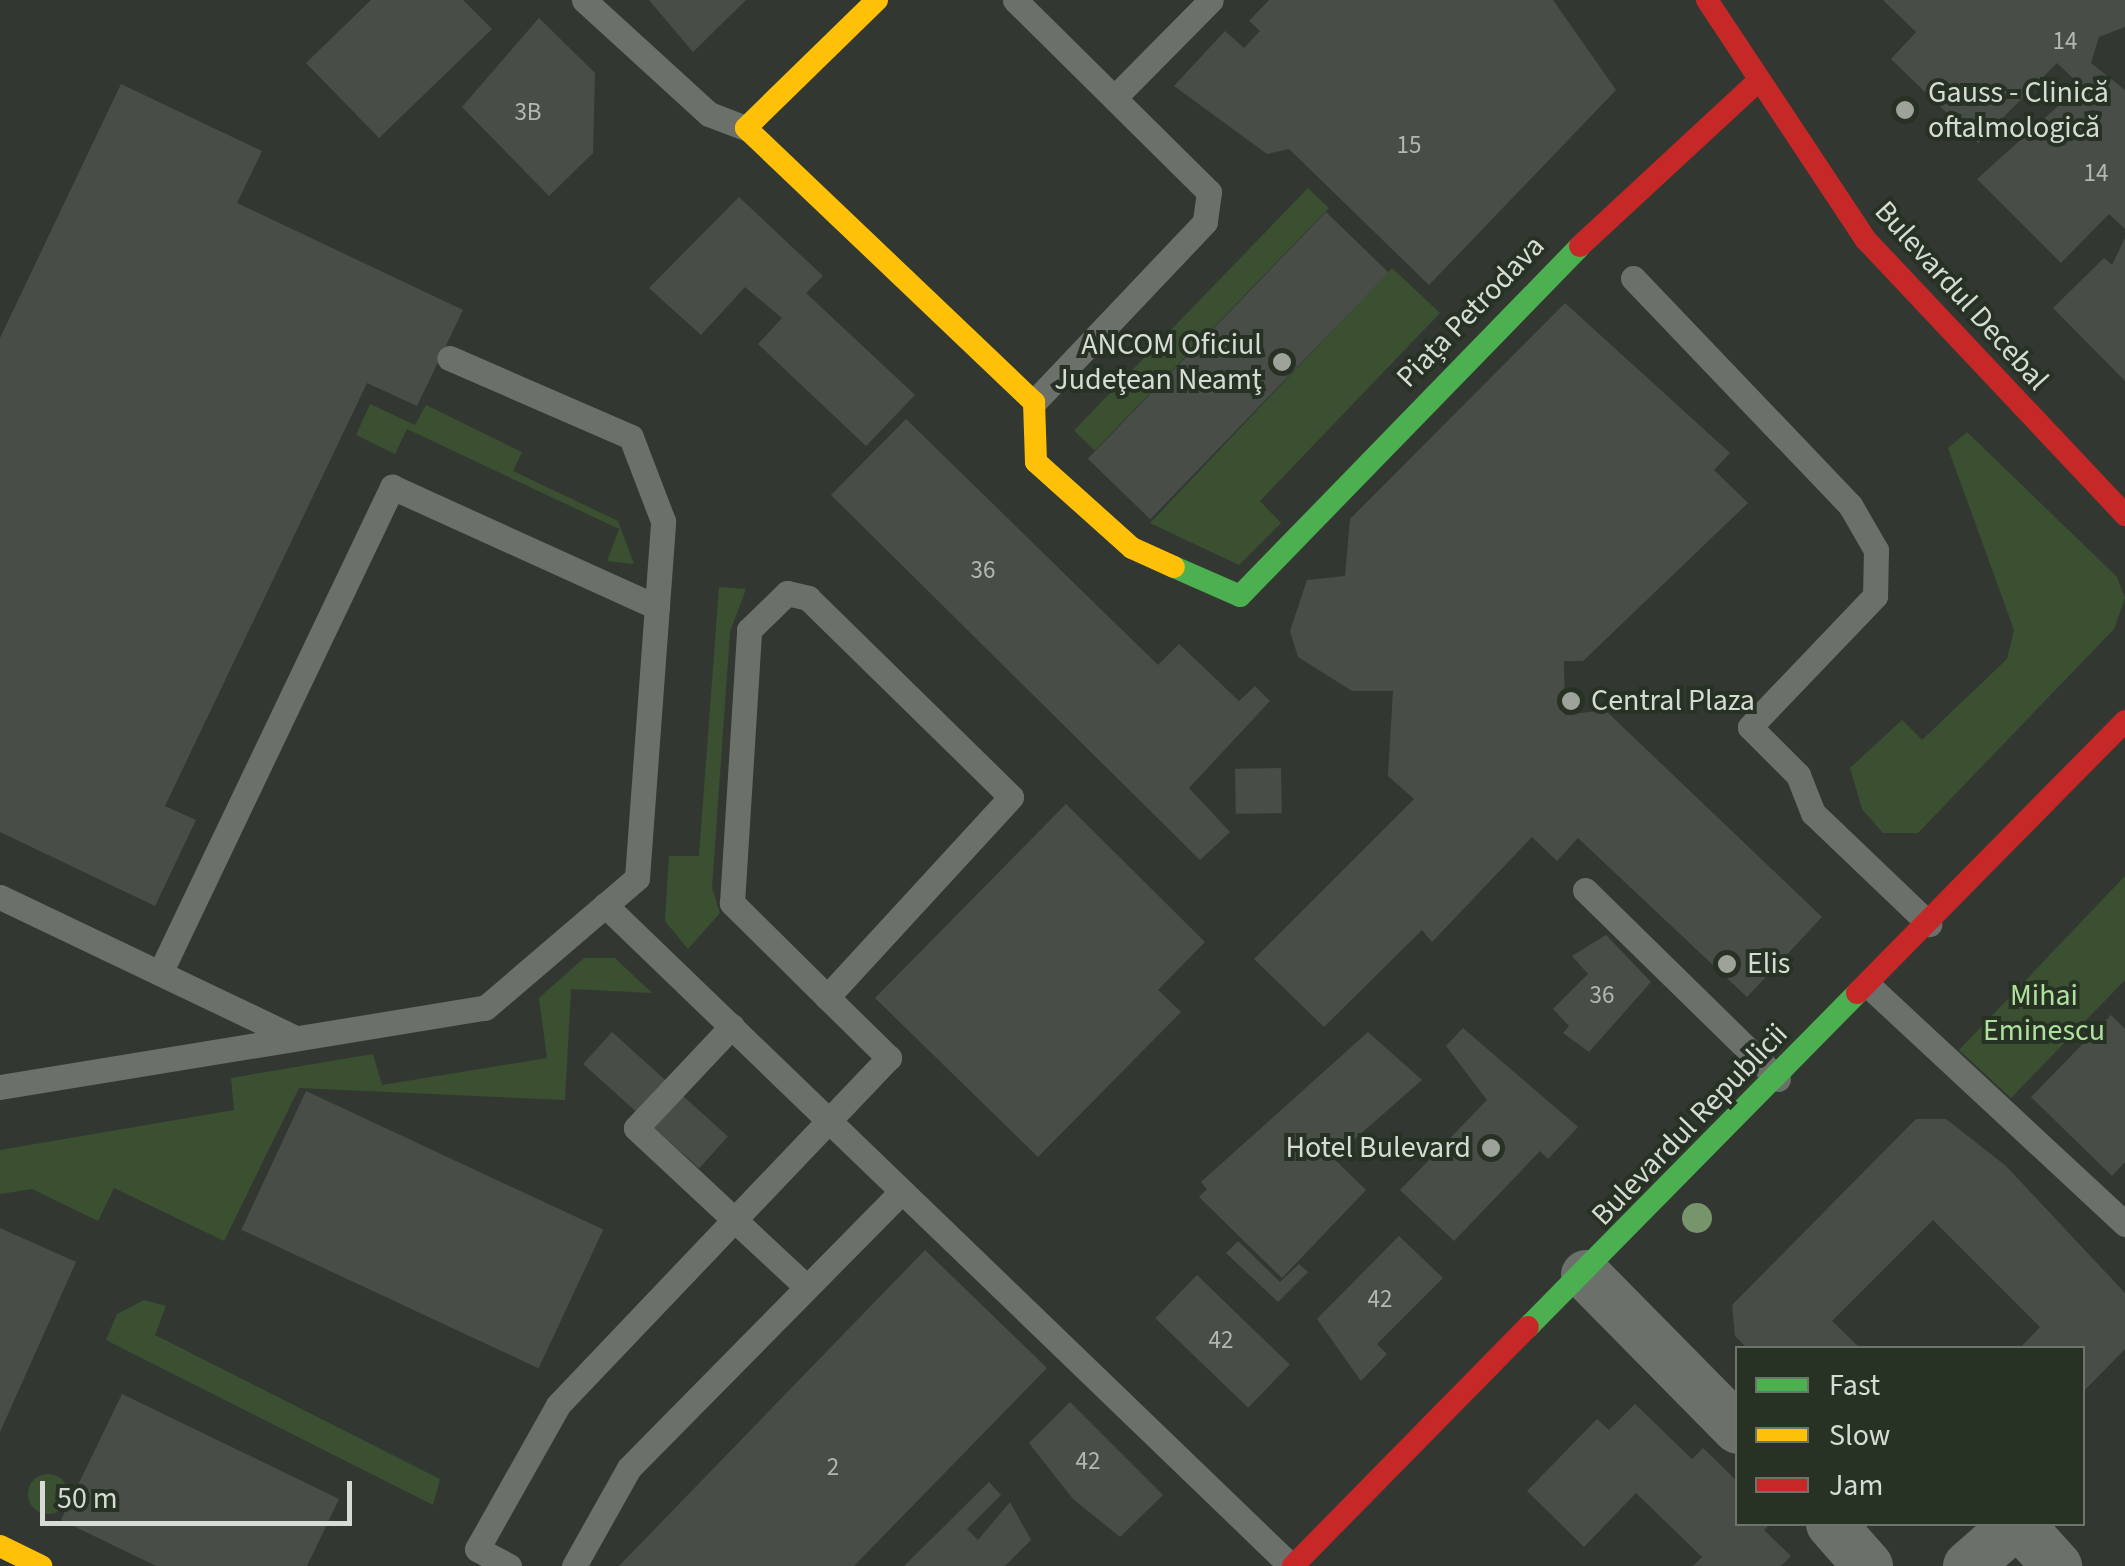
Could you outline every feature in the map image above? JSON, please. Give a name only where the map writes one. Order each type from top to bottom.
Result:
[{"type":"main road","points":[[877,0],[746,128],[1034,402]]},
{"type":"main road","name":"Bulevardul Decebal","points":[[1707,0],[1866,240],[2125,514]]},
{"type":"main road","name":"Piața Petrodava","points":[[1034,402],[1036,462],[1132,548],[1240,596],[1592,234],[1758,82]]},
{"type":"main road","name":"Bulevardul Decebal","points":[[1810,106],[1950,303],[2112,461]]},
{"type":"main road","name":"Bulevardul Republicii","points":[[1292,1566],[1586,1275],[2125,721]]},
{"type":"main road","points":[[0,1546],[41,1566]]},
{"type":"street","points":[[1586,1275],[1735,1426]]},
{"type":"street","points":[[1832,1526],[1868,1566]]},
{"type":"street","points":[[1968,1566],[2015,1526]]},
{"type":"street","points":[[2019,1526],[2057,1566]]},
{"type":"lane","points":[[584,0],[709,114],[746,128]]},
{"type":"lane","points":[[1014,0],[1209,192],[1205,222],[1034,402]]},
{"type":"lane","points":[[1115,97],[1212,0]]},
{"type":"lane","points":[[1633,278],[1850,505],[1876,550],[1876,596],[1750,727],[1798,775],[1813,813],[1929,924]]},
{"type":"lane","points":[[0,1087],[485,1008],[637,878],[663,521],[631,437],[449,358]]},
{"type":"lane","points":[[160,973],[392,486],[657,606]]},
{"type":"lane","points":[[509,1566],[477,1550],[558,1405],[889,1058],[827,997],[732,903],[749,630],[787,593],[808,598],[1012,797],[827,997]]},
{"type":"lane","points":[[1584,890],[1778,1079]]},
{"type":"lane","points":[[0,896],[296,1038]]},
{"type":"lane","points":[[605,905],[899,1194],[1292,1566]]},
{"type":"lane","points":[[1869,986],[2125,1224]]},
{"type":"lane","points":[[732,1026],[636,1128],[803,1284]]},
{"type":"lane","points":[[574,1566],[629,1468],[803,1284],[899,1194]]},
{"type":"green space","points":[[1308,188],[1329,208],[1095,451],[1074,430]]},
{"type":"green space","points":[[1392,268],[1440,313],[1260,501],[1281,523],[1239,565],[1150,523]]},
{"type":"green space","points":[[370,404],[415,425],[426,405],[522,452],[513,471],[618,521],[634,564],[607,561],[619,529],[407,429],[395,454],[356,435]]},
{"type":"green space","points":[[1967,432],[2117,577],[2125,598],[2114,629],[1918,833],[1883,833],[1862,809],[1850,768],[1902,720],[1922,740],[2007,659],[2014,630],[1948,448]]},
{"type":"green space","points":[[719,587],[746,589],[730,632],[712,888],[720,913],[688,949],[665,921],[669,856],[699,856]]},
{"type":"green space","name":"Mihai Eminescu","points":[[2125,876],[2125,980],[2011,1098],[1959,1050]]},
{"type":"green space","points":[[584,958],[615,958],[652,993],[571,989],[565,1100],[299,1088],[224,1241],[114,1188],[98,1221],[32,1189],[0,1194],[0,1150],[234,1110],[231,1078],[373,1054],[382,1085],[547,1058],[539,998]]},
{"type":"green space","points":[[144,1300],[166,1306],[155,1335],[440,1479],[433,1505],[106,1340],[117,1314]]},
{"type":"green space","points":[[48,1474],[62,1480],[68,1494],[62,1508],[48,1514],[34,1508],[28,1494],[34,1480]]},
{"type":"building","points":[[371,0],[463,0],[492,29],[379,138],[306,63]]},
{"type":"building","points":[[649,0],[746,0],[693,52]]},
{"type":"building","points":[[1269,0],[1553,0],[1616,90],[1429,285],[1289,149],[1267,154],[1174,86],[1225,31],[1244,48],[1260,31],[1249,21]]},
{"type":"building","points":[[1883,0],[2125,0],[2125,27],[2099,37],[2091,63],[2125,90],[2125,229],[2109,214],[2061,263],[1977,179],[2067,98],[2075,80],[2057,63],[1978,143],[1891,59],[1916,32]]},
{"type":"building","points":[[539,18],[595,73],[593,153],[549,196],[462,107]]},
{"type":"building","points":[[121,84],[262,151],[237,203],[463,310],[417,406],[367,383],[165,806],[196,820],[155,906],[0,832],[0,338]]},
{"type":"building","points":[[739,197],[823,276],[806,293],[915,395],[866,446],[758,344],[782,318],[745,287],[701,335],[649,288]]},
{"type":"building","points":[[1326,212],[1389,272],[1150,519],[1088,459]]},
{"type":"building","points":[[2125,238],[2125,381],[2053,308],[2104,258],[2112,265]]},
{"type":"building","points":[[1565,303],[1730,453],[1714,470],[1748,503],[1583,661],[1564,661],[1565,715],[1605,710],[1822,917],[1747,997],[1578,838],[1557,861],[1532,837],[1432,942],[1422,930],[1324,1027],[1254,959],[1414,799],[1388,776],[1393,691],[1352,691],[1298,657],[1290,631],[1307,580],[1345,576],[1350,519]]},
{"type":"building","points":[[906,419],[1158,665],[1179,644],[1239,701],[1255,686],[1270,701],[1189,788],[1230,832],[1200,860],[831,495]]},
{"type":"building","points":[[1281,768],[1282,813],[1236,814],[1235,769]]},
{"type":"building","points":[[1066,804],[1205,942],[1158,990],[1181,1012],[1038,1157],[875,998]]},
{"type":"building","points":[[1606,935],[1651,982],[1589,1052],[1563,1033],[1569,1026],[1553,1009],[1588,974],[1572,956]]},
{"type":"building","points":[[2111,1015],[2125,1029],[2125,1162],[2112,1176],[2031,1097]]},
{"type":"building","points":[[1463,1028],[1578,1127],[1548,1159],[1540,1151],[1454,1241],[1400,1190],[1487,1100],[1446,1046]]},
{"type":"building","points":[[612,1032],[728,1136],[699,1168],[583,1064]]},
{"type":"building","points":[[1368,1032],[1422,1080],[1333,1158],[1366,1190],[1282,1278],[1199,1197],[1207,1189],[1201,1182]]},
{"type":"building","points":[[306,1091],[603,1230],[539,1368],[241,1230]]},
{"type":"building","points":[[1916,1119],[1946,1119],[2006,1166],[2125,1293],[2125,1349],[2085,1390],[2085,1346],[2022,1346],[2040,1327],[1933,1220],[1832,1321],[1858,1346],[1745,1346],[1735,1336],[1732,1305]]},
{"type":"building","points":[[0,1228],[76,1262],[0,1432]]},
{"type":"building","points":[[1399,1236],[1443,1278],[1377,1344],[1387,1354],[1361,1381],[1317,1319]]},
{"type":"building","points":[[1238,1241],[1280,1282],[1299,1264],[1308,1272],[1278,1302],[1226,1253]]},
{"type":"building","points":[[925,1250],[1047,1368],[854,1566],[619,1566]]},
{"type":"building","points":[[1197,1275],[1290,1365],[1248,1408],[1155,1318]]},
{"type":"building","points":[[122,1394],[339,1499],[307,1566],[156,1566],[61,1520]]},
{"type":"building","points":[[1070,1402],[1163,1495],[1120,1537],[1073,1499],[1029,1443]]},
{"type":"building","points":[[1635,1404],[1692,1459],[1703,1448],[1735,1479],[1735,1526],[1768,1526],[1764,1530],[1791,1556],[1781,1566],[1693,1566],[1702,1557],[1636,1493],[1584,1547],[1527,1491],[1597,1419],[1609,1430]]},
{"type":"building","points":[[989,1482],[1001,1495],[967,1529],[978,1540],[1010,1502],[1031,1540],[1005,1566],[904,1566]]},
{"type":"traffic: fast","points":[[1174,567],[1240,596],[1580,246]]},
{"type":"traffic: fast","points":[[1528,1327],[1857,993]]},
{"type":"traffic: slow","points":[[877,0],[746,128],[1034,402],[1036,462],[1132,548],[1174,567]]},
{"type":"traffic: slow","points":[[0,1546],[41,1566]]},
{"type":"traffic: jam","points":[[1707,0],[1866,240],[2125,515]]},
{"type":"traffic: jam","points":[[1580,246],[1758,81]]},
{"type":"traffic: jam","points":[[1857,993],[2125,721]]},
{"type":"traffic: jam","points":[[1293,1566],[1528,1327]]},
{"type":"place","name":"Gauss - Clinică oftalmologică","points":[[1905,110]]},
{"type":"place","name":"ANCOM Oficiul Judeţean Neamţ","points":[[1282,362]]},
{"type":"place","name":"Central Plaza","points":[[1571,701]]},
{"type":"place","name":"Elis","points":[[1727,964]]},
{"type":"place","name":"Hotel Bulevard","points":[[1491,1148]]}]
